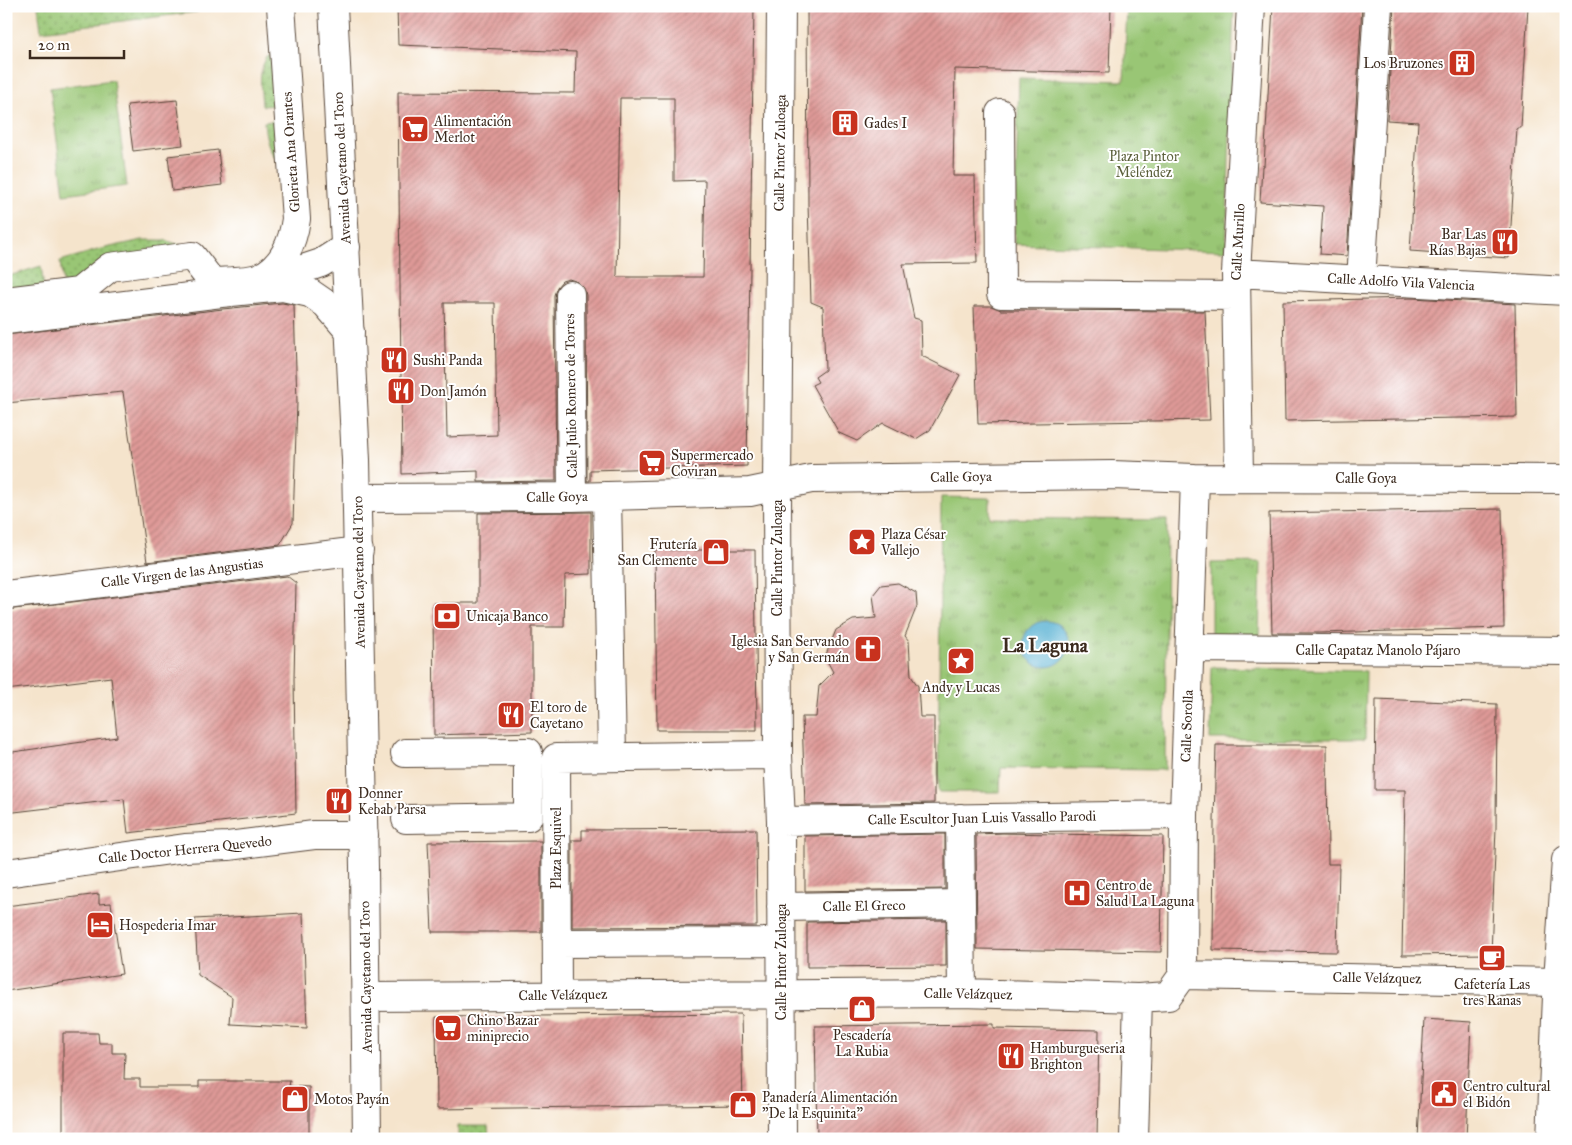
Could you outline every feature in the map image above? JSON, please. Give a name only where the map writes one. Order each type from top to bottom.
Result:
[{"type":"street","name":"Glorieta Ana Orantes","points":[[6,301],[79,292],[110,266],[192,256],[212,282],[259,277],[268,272],[282,259],[294,233],[296,219],[281,6]]},
{"type":"street","name":"Glorieta Ana Orantes","points":[[268,283],[294,251],[300,236],[302,220],[287,6]]},
{"type":"street","name":"Avenida Cayetano del Toro","points":[[333,6],[346,247],[359,551],[367,1139]]},
{"type":"street","name":"Calle Pintor Zuloaga","points":[[781,6],[777,486],[782,1139]]},
{"type":"street","name":"Calle Murillo","points":[[1239,478],[1236,284],[1251,6]]},
{"type":"street","points":[[1362,280],[1378,6]]},
{"type":"street","name":"Calle Adolfo Vila Valencia","points":[[1000,113],[1001,294],[1362,280],[1566,291]]},
{"type":"street","points":[[6,320],[268,283],[321,263],[346,247]]},
{"type":"street","points":[[268,283],[310,293],[326,304],[350,332]]},
{"type":"street","name":"Calle Julio Romero de Torres","points":[[570,295],[572,497]]},
{"type":"street","name":"Calle Goya","points":[[357,498],[572,497],[750,492],[811,479],[1112,475],[1195,478],[1566,478]]},
{"type":"street","name":"Calle Sorolla","points":[[1184,975],[1184,815],[1195,478]]},
{"type":"street","points":[[607,496],[612,756]]},
{"type":"street","name":"Calle Virgen de las Angustias","points":[[6,596],[359,551]]},
{"type":"street","name":"Calle Capataz Manolo Pájaro","points":[[1190,648],[1566,651]]},
{"type":"street","points":[[405,753],[528,752],[528,817],[406,819]]},
{"type":"street","name":"Plaza Esquivel","points":[[557,995],[556,758],[612,756],[745,757],[778,755]]},
{"type":"street","name":"Calle Escultor Juan Luis Vassallo Parodi","points":[[781,821],[1184,815]]},
{"type":"street","points":[[960,818],[954,905],[962,993]]},
{"type":"street","name":"Calle Doctor Herrera Quevedo","points":[[6,872],[185,848],[228,846],[314,835],[364,835]]},
{"type":"street","points":[[1552,1139],[1566,860]]},
{"type":"street","name":"Calle El Greco","points":[[781,907],[954,905]]},
{"type":"street","points":[[557,943],[781,942]]},
{"type":"street","name":"Calle Velázquez","points":[[366,998],[962,993],[1138,998],[1168,996],[1184,975],[1560,992]]},
{"type":"street","points":[[1134,1139],[1138,998]]},
{"type":"green space","points":[[38,6],[205,6],[197,12],[41,31]]},
{"type":"green space","name":"Plaza Pintor Meléndez","points":[[1127,6],[1234,6],[1226,251],[1014,244],[1019,78],[1124,81]]},
{"type":"green space","points":[[284,52],[293,172],[280,165],[271,152],[264,122],[280,120],[279,105],[262,106],[261,93],[262,68],[268,56]]},
{"type":"green space","points":[[113,80],[127,186],[64,194],[50,88]]},
{"type":"green space","points":[[142,240],[164,240],[184,246],[64,294],[60,261]]},
{"type":"green space","points":[[41,266],[45,296],[6,301],[6,277]]},
{"type":"green space","points":[[941,497],[990,498],[990,518],[1167,520],[1165,770],[1001,768],[1000,792],[938,792]]},
{"type":"green space","points":[[1261,562],[1259,635],[1211,638],[1211,563]]},
{"type":"green space","points":[[1212,667],[1366,671],[1365,739],[1210,739]]},
{"type":"green space","points":[[458,1126],[488,1126],[489,1139],[458,1139]]},
{"type":"water","points":[[1041,621],[1051,621],[1063,627],[1068,635],[1068,653],[1063,661],[1055,666],[1041,667],[1033,664],[1026,657],[1023,649],[1023,639],[1026,631],[1033,624]]},
{"type":"building","points":[[397,6],[754,6],[747,466],[590,470],[590,481],[587,481],[586,295],[584,288],[578,282],[569,279],[562,281],[554,295],[556,481],[478,482],[478,471],[402,474],[398,92],[575,93],[576,52],[398,45]],"holes":[[[620,98],[674,98],[674,181],[705,180],[703,277],[617,277]],[[444,303],[495,303],[497,435],[447,437]]]},
{"type":"building","points":[[807,6],[1111,6],[1109,73],[955,69],[953,176],[975,176],[977,263],[903,264],[914,318],[921,320],[922,356],[960,375],[930,430],[916,439],[883,423],[857,441],[839,433],[812,385],[818,382],[815,377],[825,370],[823,307],[811,302],[808,204]]},
{"type":"building","points":[[1273,6],[1362,6],[1347,256],[1320,254],[1323,206],[1260,202],[1262,166],[1264,166]]},
{"type":"building","points":[[1394,6],[1528,6],[1521,128],[1517,128],[1509,258],[1410,251],[1418,122],[1387,120]]},
{"type":"building","points":[[177,100],[183,145],[133,151],[127,105]]},
{"type":"building","points":[[218,150],[222,185],[172,191],[168,156]]},
{"type":"building","points":[[1413,298],[1515,304],[1517,417],[1285,421],[1283,301]]},
{"type":"building","points":[[282,303],[294,305],[297,402],[293,523],[280,545],[147,562],[123,392],[6,403],[6,335]]},
{"type":"building","points":[[974,306],[991,306],[1001,310],[1205,311],[1210,420],[978,424]]},
{"type":"building","points":[[1502,509],[1504,628],[1272,633],[1269,513]]},
{"type":"building","points":[[591,512],[591,574],[565,575],[564,627],[532,627],[532,732],[434,735],[433,603],[478,603],[478,513]]},
{"type":"building","points":[[655,550],[755,550],[757,730],[657,730]]},
{"type":"building","points":[[287,576],[296,583],[294,679],[296,813],[128,833],[124,799],[6,813],[6,753],[117,737],[111,677],[6,690],[6,610]]},
{"type":"building","points":[[898,583],[916,593],[917,606],[905,636],[909,641],[911,676],[918,686],[920,717],[934,717],[934,803],[805,805],[802,717],[816,717],[819,686],[833,672],[825,657],[836,630],[853,620],[876,618],[873,595],[881,585]]},
{"type":"building","points":[[1376,699],[1497,704],[1496,828],[1491,954],[1402,955],[1405,790],[1375,790]]},
{"type":"building","points":[[1216,745],[1327,745],[1328,864],[1339,864],[1337,952],[1213,950]]},
{"type":"building","points":[[756,829],[757,926],[572,927],[572,840],[582,840],[582,830]]},
{"type":"building","points":[[945,834],[945,889],[805,891],[805,836]]},
{"type":"building","name":"Centro de Salud La Laguna","points":[[976,834],[1163,836],[1161,952],[977,949]]},
{"type":"building","points":[[541,841],[541,932],[432,932],[428,842]]},
{"type":"building","points":[[99,894],[99,904],[111,903],[122,974],[6,991],[6,906]]},
{"type":"building","points":[[303,913],[307,1028],[230,1024],[232,997],[198,975],[195,919]]},
{"type":"building","points":[[946,920],[946,966],[807,967],[807,922]]},
{"type":"building","points":[[741,1014],[743,1105],[437,1109],[436,1017]]},
{"type":"building","name":"Centro cultural el Bidón","points":[[1424,1019],[1471,1022],[1466,1139],[1418,1139]]},
{"type":"building","points":[[994,1024],[994,1028],[1099,1030],[1097,1139],[817,1138],[815,1026]]},
{"type":"building","points":[[63,1033],[98,1033],[99,1043],[112,1043],[112,1053],[125,1053],[124,1079],[140,1079],[140,1087],[199,1087],[199,1081],[290,1081],[289,1086],[309,1087],[309,1139],[63,1139]]},
{"type":"place","name":"Los Bruzones","points":[[1462,63]]},
{"type":"place","name":"Gades I","points":[[845,123]]},
{"type":"place","name":"Alimentación Merlot","points":[[415,129]]},
{"type":"place","name":"Bar Las Rías Bajas","points":[[1505,242]]},
{"type":"place","name":"Sushi Panda","points":[[394,360]]},
{"type":"place","name":"Don Jamón","points":[[401,391]]},
{"type":"place","name":"Supermercado Coviran","points":[[652,463]]},
{"type":"place","name":"Plaza César Vallejo","points":[[862,542]]},
{"type":"place","name":"Frutería San Clemente","points":[[716,552]]},
{"type":"place","name":"Unicaja Banco","points":[[447,616]]},
{"type":"place","name":"Iglesia San Servando y San Germán","points":[[868,649]]},
{"type":"place","name":"Andy y Lucas","points":[[961,661]]},
{"type":"place","name":"El toro de Cayetano","points":[[511,715]]},
{"type":"place","name":"Donner Kebab Parsa","points":[[339,801]]},
{"type":"place","name":"Centro de Salud La Laguna","points":[[1077,893]]},
{"type":"place","name":"Hospederia Imar","points":[[100,925]]},
{"type":"place","name":"Cafetería Las tres Ranas","points":[[1492,958]]},
{"type":"place","name":"Pescadería La Rubia","points":[[862,1009]]},
{"type":"place","name":"Chino Bazar miniprecio","points":[[448,1028]]},
{"type":"place","name":"Hamburgueseria Brighton","points":[[1011,1056]]},
{"type":"place","name":"Centro cultural el Bidón","points":[[1444,1094]]},
{"type":"place","name":"Motos Payán","points":[[295,1099]]},
{"type":"place","name":"Panadería Alimentación \"De la Esquinita\"","points":[[743,1105]]},
{"type":"district","name":"La Laguna","points":[[1045,645]]}]
